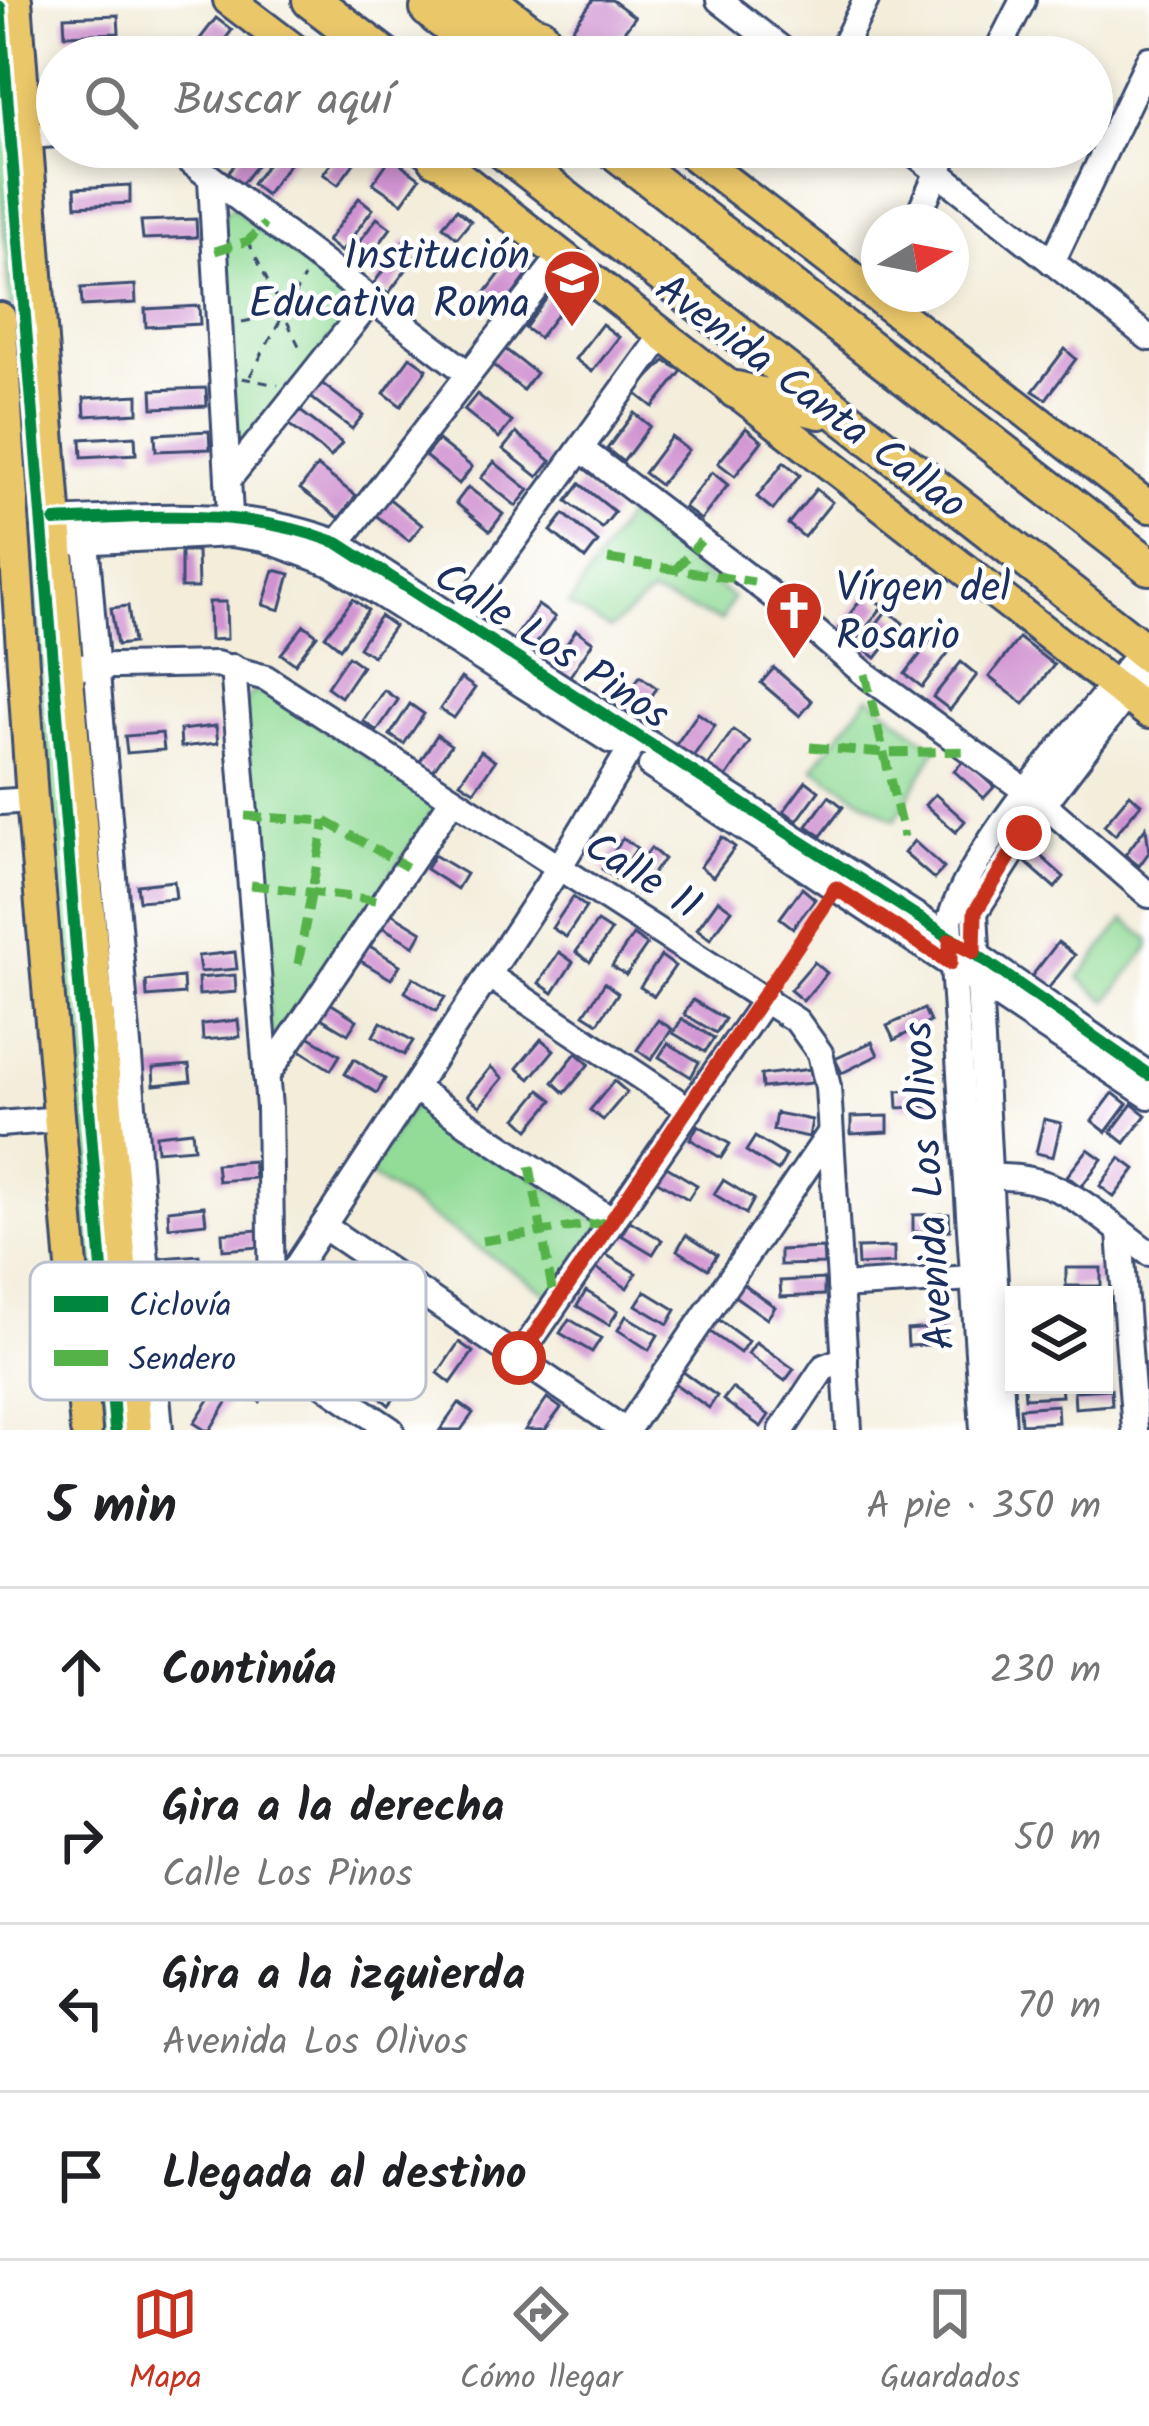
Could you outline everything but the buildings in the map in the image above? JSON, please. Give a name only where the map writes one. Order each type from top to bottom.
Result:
[{"type":"highway","points":[[311,0],[358,36]]},
{"type":"highway","points":[[423,5],[464,13],[526,36]]},
{"type":"highway","points":[[423,5],[464,36]]},
{"type":"highway","name":"Avenida Canta Callao","points":[[525,168],[1147,654]]},
{"type":"highway","name":"Avenida Canta Callao","points":[[637,168],[1149,566]]},
{"type":"highway","points":[[736,390],[833,413]]},
{"type":"main road","points":[[16,0],[36,104]]},
{"type":"main road","points":[[229,0],[276,36]]},
{"type":"main road","points":[[493,0],[540,36]]},
{"type":"main road","points":[[41,168],[38,314],[71,531],[132,1262]]},
{"type":"main road","name":"Avenida Canta Callao","points":[[452,168],[661,337],[736,390],[1129,697]]},
{"type":"main road","points":[[711,168],[861,281]]},
{"type":"main road","points":[[901,312],[1149,507]]},
{"type":"main road","points":[[38,314],[0,318],[12,670],[32,800],[72,1262]]},
{"type":"main road","points":[[83,1400],[86,1430]]},
{"type":"main road","points":[[136,1400],[136,1430]]},
{"type":"street","points":[[848,36],[866,0]]},
{"type":"street","points":[[722,1],[766,36]]},
{"type":"street","points":[[1002,36],[1016,2]]},
{"type":"street","points":[[1113,134],[1149,59]]},
{"type":"street","points":[[196,168],[469,374]]},
{"type":"street","points":[[933,168],[1149,338]]},
{"type":"street","points":[[923,204],[938,168]]},
{"type":"street","points":[[1052,262],[1097,168]]},
{"type":"street","points":[[211,180],[230,514]]},
{"type":"street","points":[[338,543],[560,257]]},
{"type":"street","points":[[228,480],[367,300]]},
{"type":"street","points":[[457,621],[661,337]]},
{"type":"street","points":[[581,449],[782,602],[865,674],[1035,798],[1149,895]]},
{"type":"street","name":"Calle Los Pinos","points":[[71,531],[230,514],[290,525],[338,543],[457,621],[836,888],[962,958]]},
{"type":"street","name":"Calle Los Pinos","points":[[71,531],[231,535],[296,549],[334,565],[634,745],[962,958]]},
{"type":"street","name":"Avenida Los Olivos","points":[[983,1430],[962,958],[975,912],[1035,798],[1129,697],[1147,654]]},
{"type":"street","name":"Calle 11","points":[[81,666],[177,662],[233,667],[266,678],[451,802],[560,866],[797,1021],[820,1053],[829,1087],[849,1430]]},
{"type":"street","points":[[233,667],[266,1076],[274,1262]]},
{"type":"street","points":[[299,1262],[560,866],[634,745]]},
{"type":"street","points":[[0,802],[32,800]]},
{"type":"street","points":[[266,1076],[451,802]]},
{"type":"street","points":[[962,958],[1149,1075]]},
{"type":"street","points":[[962,958],[1149,1096]]},
{"type":"street","name":"Avenida Los Olivos","points":[[962,958],[987,1178],[1004,1430]]},
{"type":"street","points":[[488,975],[690,1110]]},
{"type":"street","points":[[519,1358],[766,998]]},
{"type":"street","points":[[414,1088],[613,1221]]},
{"type":"street","points":[[0,1124],[60,1120]]},
{"type":"street","points":[[426,1295],[626,1430],[830,1133]]},
{"type":"street","points":[[987,1178],[1028,1175],[1053,1184],[1149,1253]]},
{"type":"street","points":[[323,1226],[376,1262]]},
{"type":"street","points":[[1120,1233],[1135,1430]]},
{"type":"street","points":[[840,1286],[973,1278]]},
{"type":"street","points":[[782,1430],[824,1367],[845,1359]]},
{"type":"street","points":[[154,1400],[160,1430]]},
{"type":"street","points":[[348,1400],[392,1430]]},
{"type":"path","points":[[248,241],[312,374]]},
{"type":"path","points":[[250,376],[313,259]]},
{"type":"path","points":[[219,326],[367,300]]},
{"type":"path","points":[[222,382],[250,376],[274,380],[292,400]]},
{"type":"path","points":[[766,998],[836,888]]},
{"type":"green space","points":[[0,0],[6,0],[29,300],[10,307],[0,173]]},
{"type":"green space","points":[[232,207],[362,303],[236,456],[221,217]]},
{"type":"green space","points":[[33,332],[107,1262],[88,1262],[11,336]]},
{"type":"green space","points":[[627,515],[733,598],[721,621],[651,594],[610,629],[569,605]]},
{"type":"green space","points":[[265,690],[438,804],[284,1034],[270,1035],[243,706],[251,693]]},
{"type":"green space","points":[[869,696],[936,749],[895,820],[813,768]]},
{"type":"green space","points":[[1124,920],[1149,939],[1149,947],[1107,1001],[1079,978]]},
{"type":"green space","points":[[417,1099],[603,1224],[552,1297],[367,1174]]},
{"type":"green space","points":[[100,1400],[118,1400],[120,1430],[102,1430]]},
{"type":"marked path","points":[[215,251],[248,241],[265,224]]},
{"type":"marked path","points":[[674,571],[701,541]]},
{"type":"marked path","points":[[608,559],[754,582]]},
{"type":"marked path","points":[[865,674],[904,837]]},
{"type":"marked path","points":[[810,747],[884,753],[968,751]]},
{"type":"marked path","points":[[245,816],[325,821],[407,867]]},
{"type":"marked path","points":[[298,964],[325,821]]},
{"type":"marked path","points":[[251,885],[384,901]]},
{"type":"marked path","points":[[530,1166],[555,1306]]},
{"type":"marked path","points":[[482,1241],[613,1221]]},
{"type":"cycle path","points":[[0,7],[101,1262]]},
{"type":"cycle path","points":[[55,521],[233,519],[338,543],[974,953],[1149,1075]]},
{"type":"cycle path","points":[[113,1400],[115,1430]]},
{"type":"place","name":"Institución Educativa Roma","points":[[572,329]]},
{"type":"place","name":"Vírgen del Rosario","points":[[794,661]]},
{"type":"route","points":[[519,1358],[836,888],[950,963],[950,940],[974,952],[975,912],[1024,833]]}]
